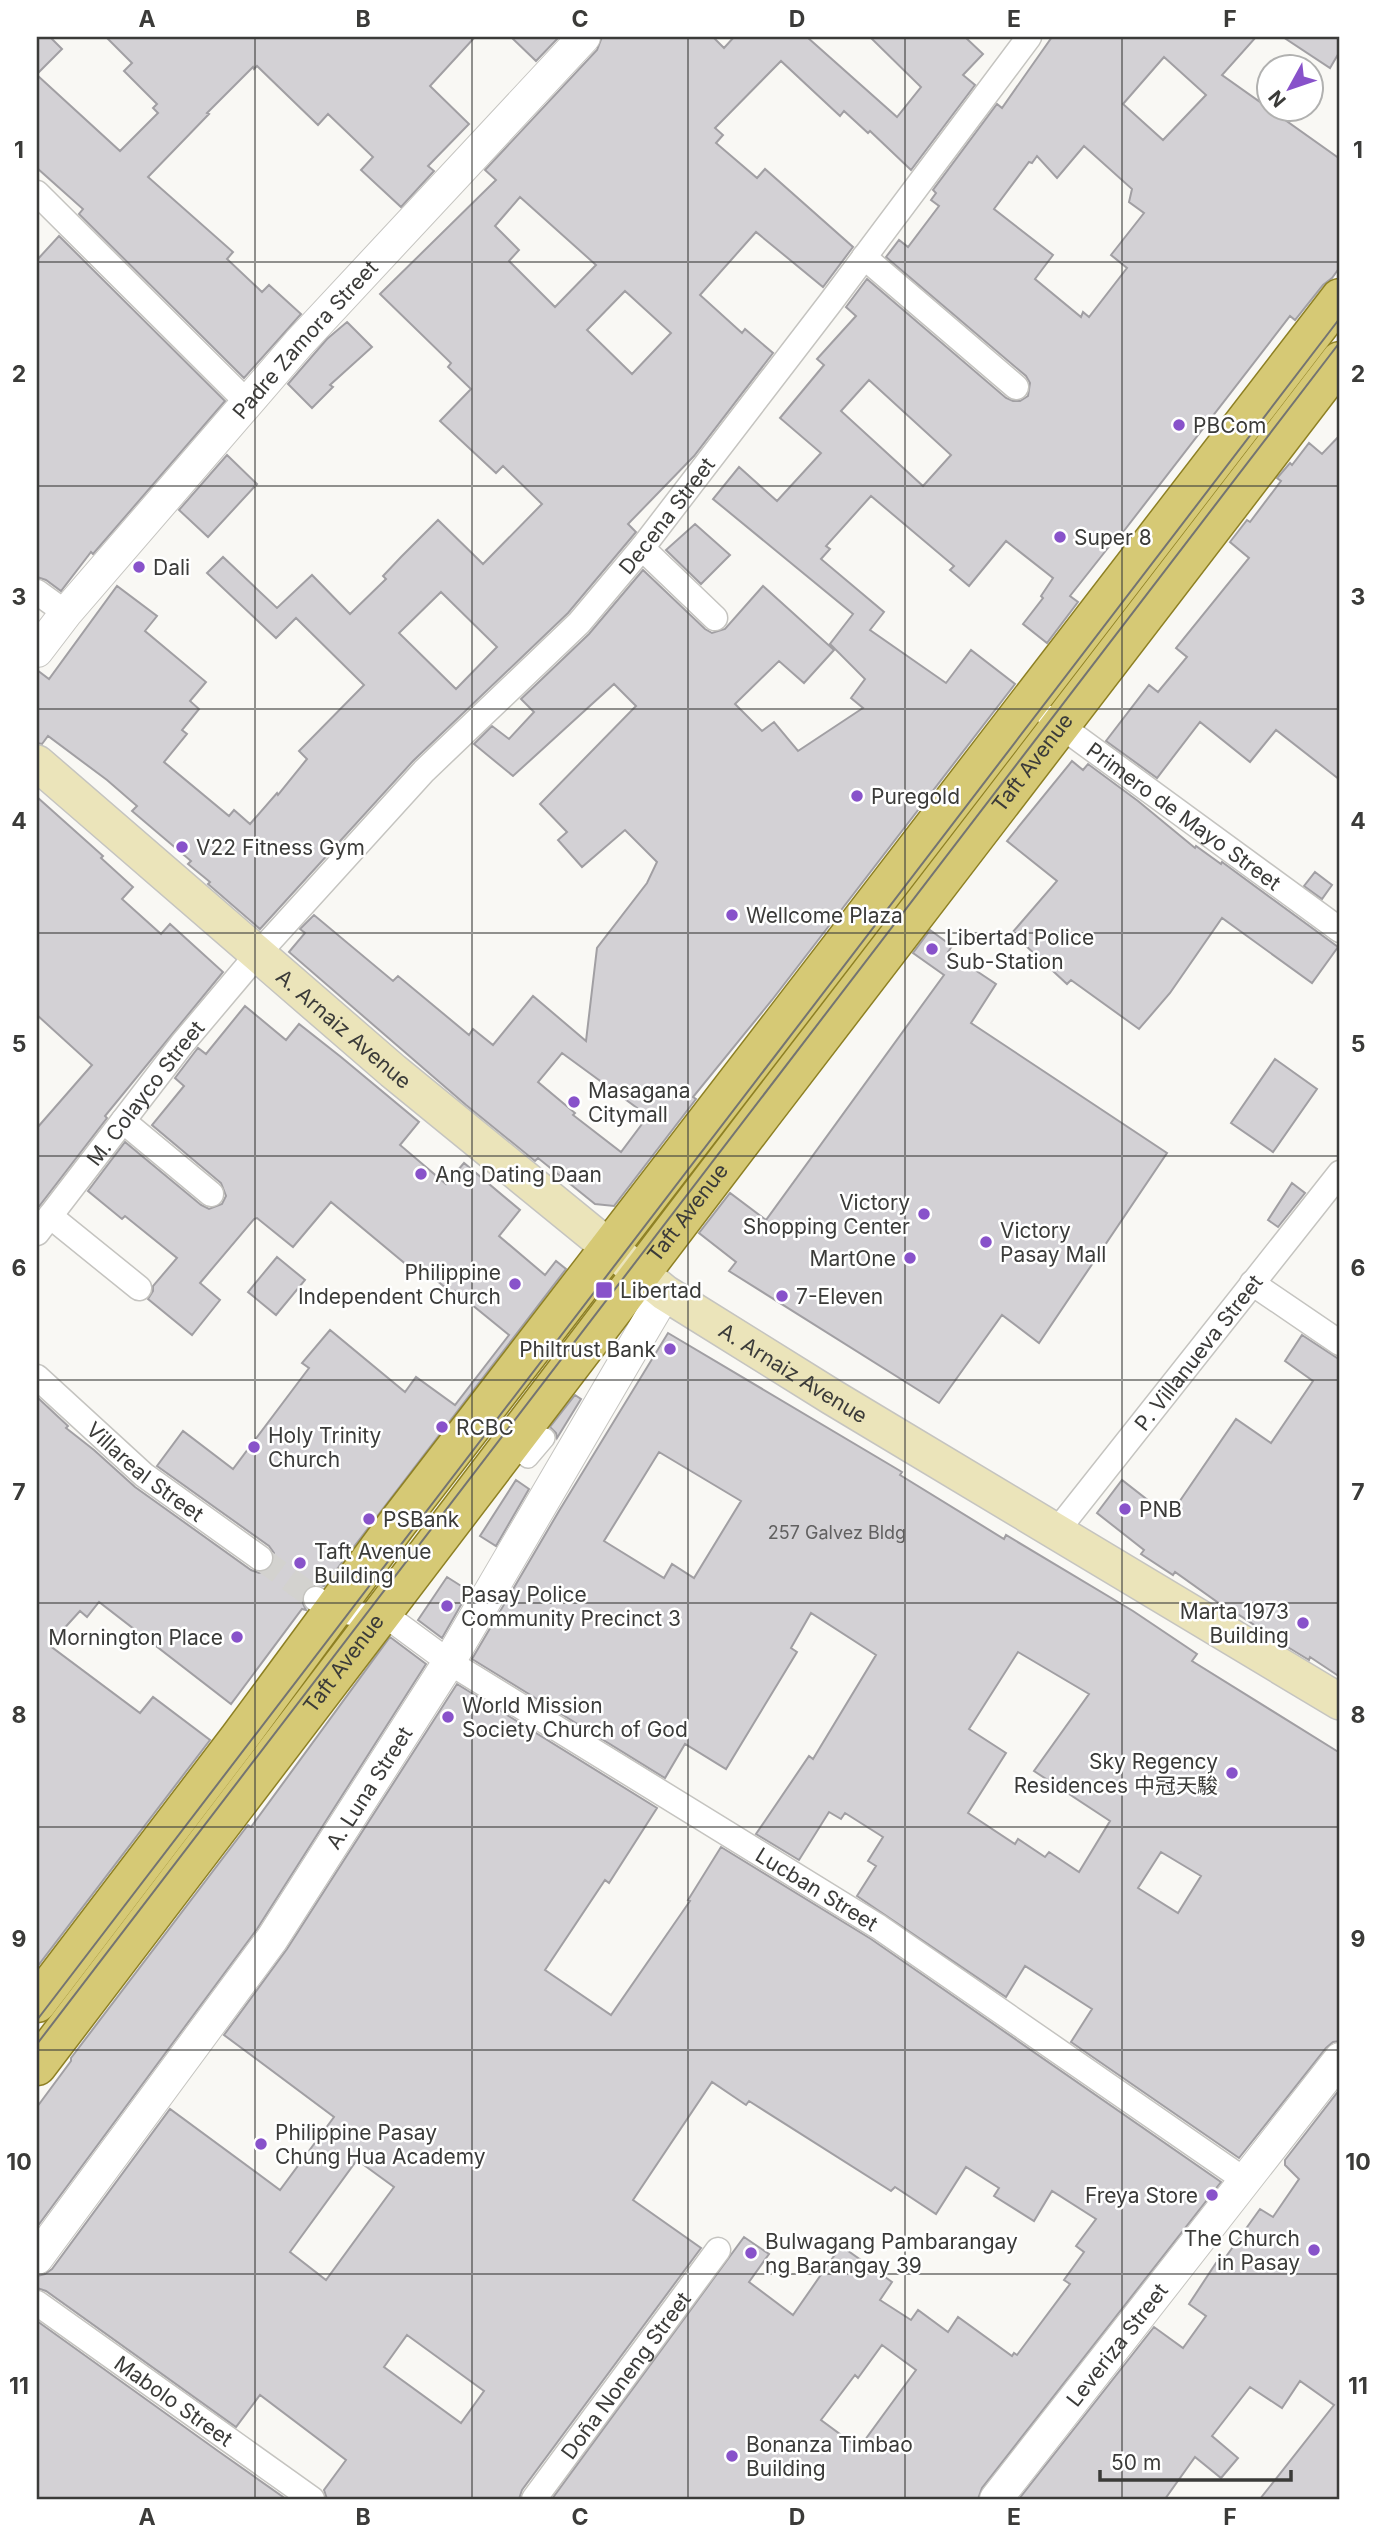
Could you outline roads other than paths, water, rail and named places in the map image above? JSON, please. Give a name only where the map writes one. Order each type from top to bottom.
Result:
[{"type":"main road","name":"Taft Avenue","points":[[37,2066],[377,1616],[527,1441],[653,1283],[1270,390],[1340,298]]},
{"type":"main road","name":"Taft Avenue","points":[[37,2003],[325,1605],[509,1363],[609,1248],[1045,714],[1301,412],[1340,361]]},
{"type":"main road","points":[[1270,390],[1301,412]]},
{"type":"main road","name":"A. Arnaiz Avenue","points":[[37,763],[257,955],[653,1283],[1056,1532],[1340,1702]]},
{"type":"street","name":"Padre Zamora Street","points":[[37,650],[299,343],[584,37]]},
{"type":"street","name":"Decena Street","points":[[257,955],[424,771],[579,623],[642,548],[1029,37]]},
{"type":"street","points":[[37,193],[248,403]]},
{"type":"street","points":[[864,257],[1016,387]]},
{"type":"street","points":[[642,548],[715,618]]},
{"type":"street","points":[[37,592],[66,613]]},
{"type":"street","name":"Primero de Mayo Street","points":[[1045,714],[1340,930]]},
{"type":"street","name":"M. Colayco Street","points":[[43,1224],[182,1044],[257,955]]},
{"type":"street","points":[[122,1121],[211,1194]]},
{"type":"street","name":"P. Villanueva Street","points":[[1056,1532],[1340,1173]]},
{"type":"street","points":[[43,1224],[139,1288]]},
{"type":"street","name":"A. Luna Street","points":[[37,2258],[272,1939],[449,1662],[653,1283]]},
{"type":"street","points":[[1252,1283],[1340,1343]]},
{"type":"street","name":"Villareal Street","points":[[37,1377],[144,1475],[260,1558]]},
{"type":"street","points":[[325,1605],[377,1616]]},
{"type":"street","name":"Lucban Street","points":[[377,1616],[392,1619],[449,1662],[879,1927],[1246,2181]]},
{"type":"street","name":"Leveriza Street","points":[[996,2499],[1340,2059]]},
{"type":"street","name":"Doña Noneng Street","points":[[534,2499],[718,2250]]},
{"type":"street","name":"Mabolo Street","points":[[37,2303],[312,2499]]},
{"type":"tunnel","points":[[260,1558],[316,1599]]},
{"type":"tram line","points":[[37,2020],[1340,318]]},
{"type":"tram line","points":[[37,2044],[1340,342]]},
{"type":"place","name":"PBCom","points":[[1179,425]]},
{"type":"place","name":"Super 8","points":[[1060,537]]},
{"type":"place","name":"Dali","points":[[139,567]]},
{"type":"place","name":"Puregold","points":[[857,796]]},
{"type":"place","name":"V22 Fitness Gym","points":[[182,847]]},
{"type":"place","name":"Wellcome Plaza","points":[[732,915]]},
{"type":"place","name":"Libertad Police Sub-Station","points":[[932,949]]},
{"type":"place","name":"Masagana Citymall","points":[[574,1102]]},
{"type":"place","name":"Ang Dating Daan","points":[[421,1174]]},
{"type":"place","name":"Victory Shopping Center","points":[[924,1214]]},
{"type":"place","name":"Victory Pasay Mall","points":[[986,1242]]},
{"type":"place","name":"MartOne","points":[[910,1258]]},
{"type":"place","name":"Philippine Independent Church","points":[[515,1284]]},
{"type":"place","name":"Libertad","points":[[604,1290]]},
{"type":"place","name":"7-Eleven","points":[[782,1296]]},
{"type":"place","name":"Philtrust Bank","points":[[670,1349]]},
{"type":"place","name":"RCBC","points":[[442,1427]]},
{"type":"place","name":"Holy Trinity Church","points":[[254,1447]]},
{"type":"place","name":"PNB","points":[[1125,1509]]},
{"type":"place","name":"PSBank","points":[[369,1519]]},
{"type":"place","name":"Taft Avenue Building","points":[[300,1563]]},
{"type":"place","name":"Pasay Police Community Precinct 3","points":[[447,1606]]},
{"type":"place","name":"Marta 1973 Building","points":[[1303,1623]]},
{"type":"place","name":"Mornington Place","points":[[237,1637]]},
{"type":"place","name":"World Mission Society Church of God","points":[[448,1717]]},
{"type":"place","name":"Sky Regency Residences 中冠天駿","points":[[1232,1773]]},
{"type":"place","name":"Philippine Pasay Chung Hua Academy","points":[[261,2144]]},
{"type":"place","name":"Freya Store","points":[[1212,2195]]},
{"type":"place","name":"The Church in Pasay","points":[[1314,2250]]},
{"type":"place","name":"Bulwagang Pambarangay ng Barangay 39","points":[[751,2253]]},
{"type":"place","name":"Bonanza Timbao Building","points":[[732,2456]]}]
